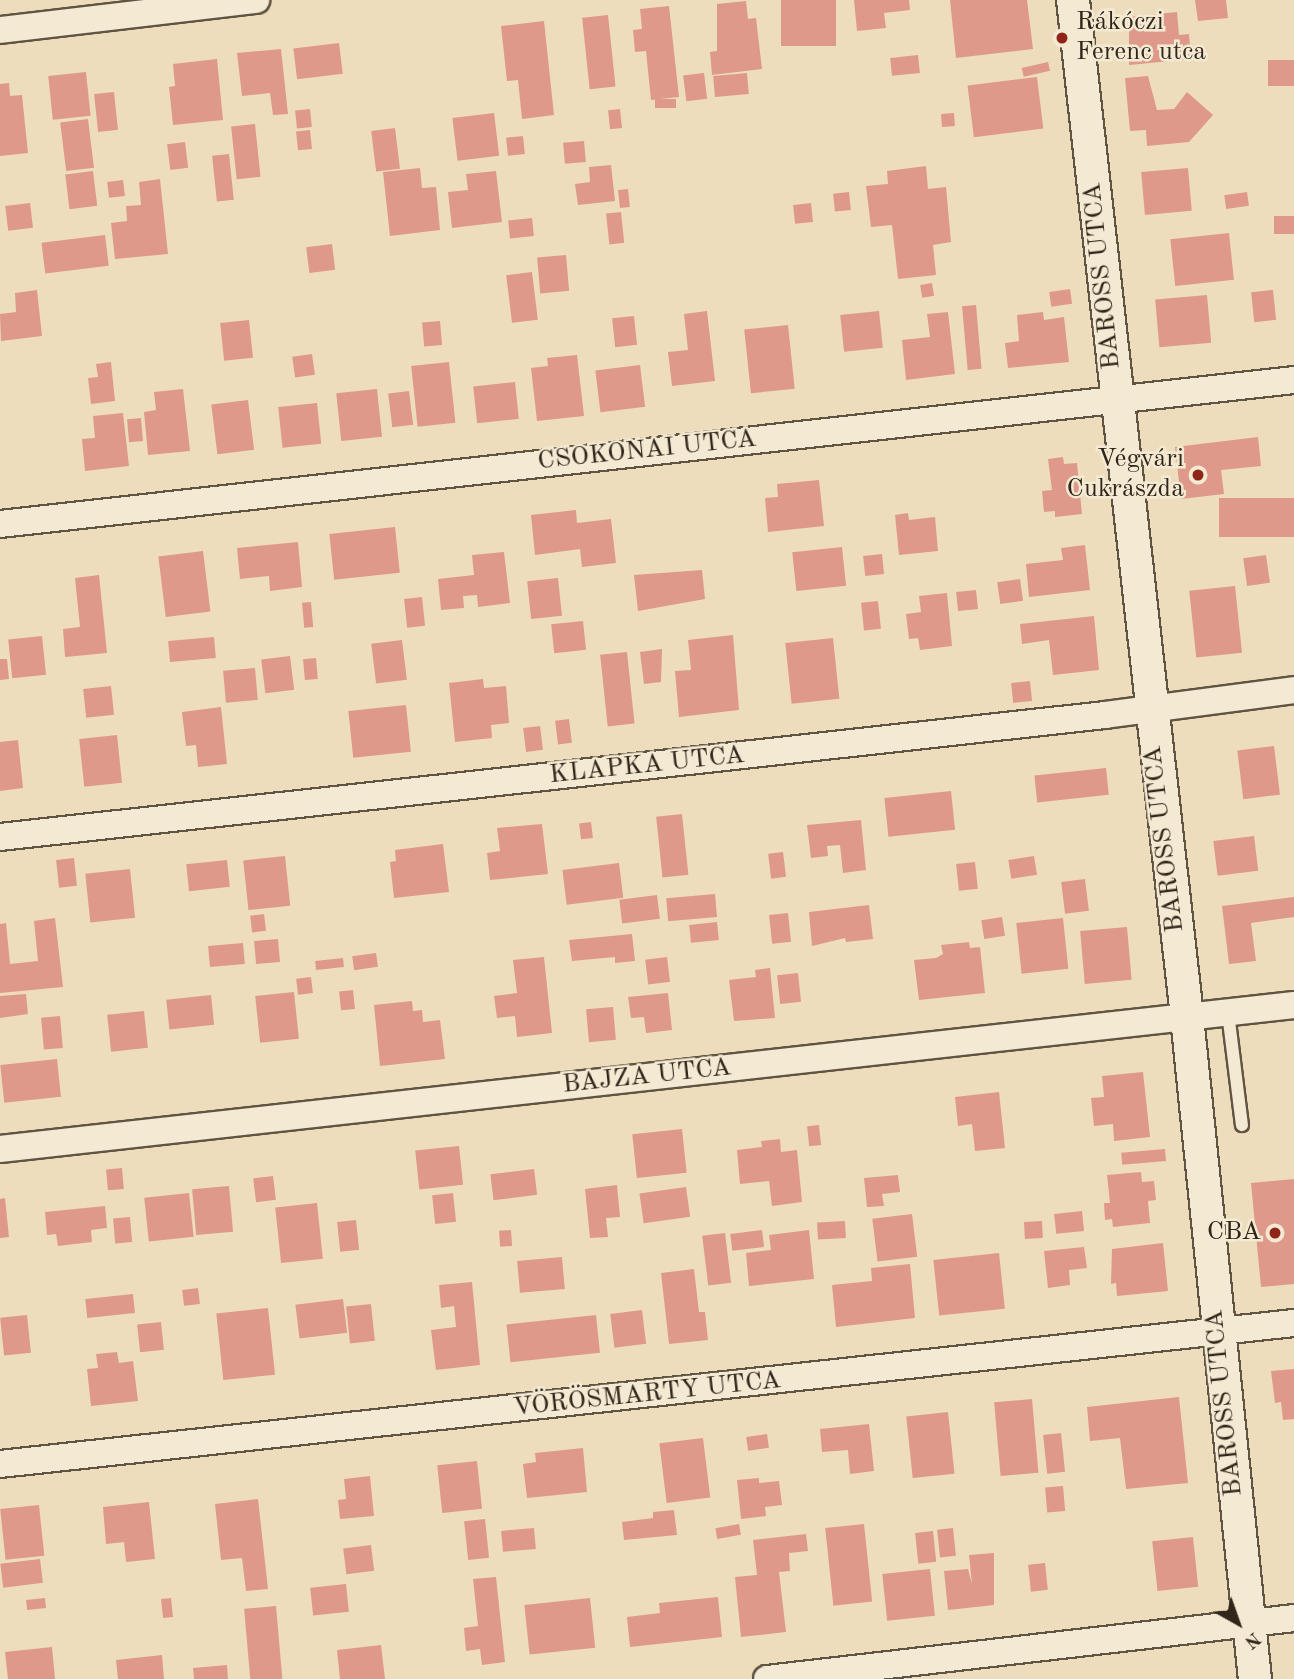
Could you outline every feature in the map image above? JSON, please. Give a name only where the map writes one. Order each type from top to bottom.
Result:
[{"type":"street","points":[[0,30],[256,0]]},
{"type":"street","name":"BAROSS UTCA","points":[[1073,0],[1149,708],[1187,1017],[1217,1334],[1255,1679]]},
{"type":"street","name":"CSOKONAI UTCA","points":[[0,524],[1294,380]]},
{"type":"street","name":"KLAPKA UTCA","points":[[0,837],[1294,690]]},
{"type":"street","name":"BAJZA UTCA","points":[[0,1149],[1294,1004]]},
{"type":"street","name":"VÖRÖSMARTY UTCA","points":[[0,1464],[1217,1334],[1294,1323]]},
{"type":"street","points":[[767,1679],[1294,1618]]},
{"type":"lane","points":[[1228,1013],[1242,1125]]},
{"type":"building","points":[[781,0],[836,0],[836,46],[781,46]]},
{"type":"building","points":[[854,0],[909,0],[910,10],[884,13],[886,28],[857,31]]},
{"type":"building","points":[[950,0],[1027,0],[1033,49],[956,58]]},
{"type":"building","points":[[1195,0],[1226,0],[1228,18],[1198,21]]},
{"type":"building","points":[[746,1],[748,19],[756,18],[762,69],[712,75],[710,52],[717,51],[717,4]]},
{"type":"building","points":[[669,6],[679,97],[651,100],[646,51],[635,52],[633,30],[642,29],[640,9]]},
{"type":"building","points":[[1177,12],[1179,35],[1189,34],[1191,59],[1129,65],[1129,17]]},
{"type":"building","points":[[608,15],[616,87],[590,89],[582,18]]},
{"type":"building","points":[[544,21],[554,115],[522,119],[518,80],[507,81],[501,26]]},
{"type":"building","points":[[339,43],[343,74],[297,79],[293,49]]},
{"type":"building","points":[[281,49],[288,114],[273,115],[270,93],[242,96],[237,53]]},
{"type":"building","points":[[918,55],[920,73],[892,76],[890,58]]},
{"type":"building","points":[[217,59],[223,120],[173,125],[169,87],[175,86],[173,64]]},
{"type":"building","points":[[1268,60],[1294,60],[1294,86],[1268,86]]},
{"type":"building","points":[[1048,62],[1050,71],[1024,77],[1022,68]]},
{"type":"building","points":[[86,72],[91,116],[53,120],[48,76]]},
{"type":"building","points":[[704,73],[707,99],[686,101],[683,76]]},
{"type":"building","points":[[747,73],[749,94],[715,97],[713,76]]},
{"type":"building","points":[[1148,76],[1157,110],[1174,109],[1187,92],[1213,115],[1189,142],[1147,146],[1146,130],[1130,131],[1125,78]]},
{"type":"building","points":[[1037,77],[1043,129],[974,137],[968,86]]},
{"type":"building","points":[[9,83],[10,96],[22,95],[28,153],[0,156],[0,84]]},
{"type":"building","points":[[114,92],[118,130],[98,132],[94,94]]},
{"type":"building","points":[[655,99],[676,99],[676,108],[655,108]]},
{"type":"building","points":[[310,109],[312,127],[297,128],[295,111]]},
{"type":"building","points":[[620,109],[622,128],[610,129],[608,110]]},
{"type":"building","points":[[494,113],[499,156],[458,161],[452,118]]},
{"type":"building","points":[[954,113],[955,126],[942,127],[941,114]]},
{"type":"building","points":[[88,119],[94,168],[66,171],[60,122]]},
{"type":"building","points":[[255,124],[261,177],[237,179],[231,127]]},
{"type":"building","points":[[395,128],[400,169],[376,172],[371,131]]},
{"type":"building","points":[[310,130],[312,149],[298,150],[296,131]]},
{"type":"building","points":[[523,136],[525,154],[508,156],[506,138]]},
{"type":"building","points":[[584,141],[586,162],[565,164],[563,143]]},
{"type":"building","points":[[185,142],[188,168],[170,170],[167,144]]},
{"type":"building","points":[[229,154],[234,200],[217,202],[212,156]]},
{"type":"building","points":[[611,165],[615,201],[578,205],[575,184],[590,182],[589,167]]},
{"type":"building","points":[[926,166],[928,189],[946,187],[951,242],[933,245],[936,275],[898,279],[892,225],[871,227],[866,186],[888,184],[887,171]]},
{"type":"building","points":[[420,168],[422,188],[436,187],[440,230],[390,236],[383,172]]},
{"type":"building","points":[[1188,168],[1192,211],[1145,215],[1141,172]]},
{"type":"building","points":[[93,171],[97,206],[69,209],[65,174]]},
{"type":"building","points":[[496,171],[502,222],[452,228],[448,192],[468,190],[466,174]]},
{"type":"building","points":[[160,179],[168,254],[115,259],[111,223],[127,221],[126,206],[141,205],[139,182]]},
{"type":"building","points":[[123,180],[125,196],[109,198],[107,182]]},
{"type":"building","points":[[628,189],[630,207],[620,208],[618,190]]},
{"type":"building","points":[[849,192],[851,210],[835,212],[833,194]]},
{"type":"building","points":[[1247,192],[1249,206],[1226,209],[1224,195]]},
{"type":"building","points":[[30,203],[33,228],[8,231],[5,206]]},
{"type":"building","points":[[811,203],[813,222],[795,224],[793,205]]},
{"type":"building","points":[[621,212],[624,243],[609,244],[606,214]]},
{"type":"building","points":[[1274,216],[1294,216],[1294,234],[1274,234]]},
{"type":"building","points":[[532,218],[534,236],[510,238],[508,221]]},
{"type":"building","points":[[1229,233],[1234,280],[1175,286],[1170,239]]},
{"type":"building","points":[[105,235],[109,266],[45,274],[41,243]]},
{"type":"building","points":[[332,244],[335,270],[309,273],[306,247]]},
{"type":"building","points":[[566,255],[569,291],[540,293],[537,258]]},
{"type":"building","points":[[532,272],[538,320],[512,323],[506,275]]},
{"type":"building","points":[[932,283],[934,296],[922,298],[920,285]]},
{"type":"building","points":[[1070,289],[1072,304],[1051,307],[1049,292]]},
{"type":"building","points":[[37,290],[42,336],[1,341],[0,314],[16,312],[15,293]]},
{"type":"building","points":[[1273,290],[1276,320],[1254,322],[1251,292]]},
{"type":"building","points":[[1207,295],[1211,343],[1159,347],[1155,300]]},
{"type":"building","points":[[976,305],[982,369],[968,370],[962,306]]},
{"type":"building","points":[[707,311],[715,381],[672,386],[668,352],[688,350],[684,314]]},
{"type":"building","points":[[879,311],[883,348],[844,352],[840,315]]},
{"type":"building","points":[[948,312],[955,374],[906,380],[902,340],[930,337],[927,314]]},
{"type":"building","points":[[1043,312],[1044,320],[1064,317],[1069,362],[1008,368],[1005,343],[1019,341],[1017,315]]},
{"type":"building","points":[[634,316],[637,345],[615,347],[612,318]]},
{"type":"building","points":[[249,320],[253,358],[224,361],[220,323]]},
{"type":"building","points":[[440,321],[442,345],[424,346],[422,323]]},
{"type":"building","points":[[788,325],[795,389],[751,393],[744,330]]},
{"type":"building","points":[[312,354],[315,375],[295,378],[292,357]]},
{"type":"building","points":[[577,355],[584,416],[537,421],[531,368],[548,366],[547,358]]},
{"type":"building","points":[[111,362],[115,401],[91,404],[88,378],[98,377],[96,364]]},
{"type":"building","points":[[449,362],[455,423],[418,427],[411,366]]},
{"type":"building","points":[[640,365],[645,407],[600,412],[595,370]]},
{"type":"building","points":[[515,382],[519,419],[477,423],[473,386]]},
{"type":"building","points":[[183,389],[190,451],[148,455],[144,412],[156,410],[154,392]]},
{"type":"building","points":[[377,389],[382,437],[341,441],[336,393]]},
{"type":"building","points":[[409,391],[413,425],[392,427],[388,394]]},
{"type":"building","points":[[248,400],[254,450],[217,454],[211,405]]},
{"type":"building","points":[[317,403],[321,444],[282,448],[278,407]]},
{"type":"building","points":[[123,413],[129,466],[85,471],[82,439],[95,438],[93,416]]},
{"type":"building","points":[[141,418],[143,441],[129,442],[127,419]]},
{"type":"building","points":[[1258,437],[1261,466],[1221,470],[1224,494],[1181,499],[1175,447]]},
{"type":"building","points":[[1063,457],[1064,464],[1077,463],[1082,514],[1055,517],[1055,511],[1044,512],[1042,491],[1052,490],[1048,459]]},
{"type":"building","points":[[819,480],[824,526],[768,532],[765,498],[778,497],[777,484]]},
{"type":"building","points":[[1219,498],[1294,498],[1294,537],[1219,537]]},
{"type":"building","points":[[576,510],[577,523],[611,519],[616,563],[582,567],[580,549],[535,555],[531,515]]},
{"type":"building","points":[[908,513],[909,520],[935,517],[938,551],[899,555],[895,515]]},
{"type":"building","points":[[395,527],[400,573],[334,580],[329,534]]},
{"type":"building","points":[[298,542],[302,587],[270,591],[269,576],[240,579],[237,548]]},
{"type":"building","points":[[1085,545],[1090,590],[1029,597],[1026,564],[1063,560],[1061,548]]},
{"type":"building","points":[[842,547],[846,586],[796,591],[792,552]]},
{"type":"building","points":[[203,551],[210,612],[166,617],[158,556]]},
{"type":"building","points":[[504,552],[510,603],[478,607],[477,595],[463,596],[464,608],[441,610],[438,579],[474,575],[472,555]]},
{"type":"building","points":[[882,554],[884,574],[865,576],[863,556]]},
{"type":"building","points":[[1266,555],[1270,583],[1247,586],[1243,558]]},
{"type":"building","points":[[702,570],[705,599],[638,611],[634,575]]},
{"type":"building","points":[[99,575],[107,653],[65,657],[63,629],[80,627],[75,578]]},
{"type":"building","points":[[558,578],[562,616],[531,619],[527,581]]},
{"type":"building","points":[[1020,579],[1023,601],[1000,604],[997,582]]},
{"type":"building","points":[[1235,586],[1242,653],[1196,657],[1189,591]]},
{"type":"building","points":[[976,590],[978,609],[958,611],[956,592]]},
{"type":"building","points":[[947,593],[952,646],[920,650],[918,638],[909,639],[906,614],[921,612],[919,596]]},
{"type":"building","points":[[422,597],[425,626],[407,628],[404,599]]},
{"type":"building","points":[[878,601],[881,629],[864,631],[861,603]]},
{"type":"building","points":[[311,602],[313,627],[304,628],[302,603]]},
{"type":"building","points":[[1094,616],[1099,670],[1053,675],[1049,640],[1022,644],[1020,624]]},
{"type":"building","points":[[583,621],[586,650],[554,653],[551,624]]},
{"type":"building","points":[[733,635],[739,710],[679,717],[675,671],[691,670],[688,640]]},
{"type":"building","points":[[42,636],[46,675],[12,678],[8,640]]},
{"type":"building","points":[[214,637],[216,658],[170,662],[168,641]]},
{"type":"building","points":[[833,638],[839,699],[792,704],[785,643]]},
{"type":"building","points":[[402,640],[407,680],[376,683],[371,644]]},
{"type":"building","points":[[662,649],[661,682],[644,684],[640,652]]},
{"type":"building","points":[[627,652],[635,724],[608,726],[600,655]]},
{"type":"building","points":[[290,656],[294,690],[265,693],[261,660]]},
{"type":"building","points":[[316,658],[318,679],[305,680],[303,659]]},
{"type":"building","points":[[0,659],[7,659],[9,679],[0,680]]},
{"type":"building","points":[[255,668],[258,700],[226,703],[223,671]]},
{"type":"building","points":[[483,679],[484,688],[506,686],[509,723],[491,725],[492,738],[455,742],[449,683]]},
{"type":"building","points":[[1030,681],[1032,701],[1013,703],[1011,683]]},
{"type":"building","points":[[111,686],[114,715],[86,718],[83,689]]},
{"type":"building","points":[[406,705],[411,752],[353,758],[348,711]]},
{"type":"building","points":[[221,707],[227,764],[198,767],[196,745],[186,746],[182,712]]},
{"type":"building","points":[[569,719],[572,743],[558,745],[555,721]]},
{"type":"building","points":[[540,726],[543,750],[526,752],[523,728]]},
{"type":"building","points":[[117,735],[122,783],[84,787],[79,739]]},
{"type":"building","points":[[18,740],[23,788],[0,791],[0,742]]},
{"type":"building","points":[[1274,746],[1280,795],[1243,799],[1237,751]]},
{"type":"building","points":[[1106,768],[1109,795],[1037,802],[1034,776]]},
{"type":"building","points":[[951,791],[955,830],[888,837],[884,798]]},
{"type":"building","points":[[682,814],[688,875],[663,877],[656,817]]},
{"type":"building","points":[[861,820],[866,870],[843,873],[840,845],[827,846],[828,856],[811,858],[807,825]]},
{"type":"building","points":[[591,822],[593,838],[581,839],[579,823]]},
{"type":"building","points":[[542,824],[548,874],[490,880],[487,853],[500,851],[497,828]]},
{"type":"building","points":[[1254,836],[1258,871],[1218,876],[1213,841]]},
{"type":"building","points":[[443,844],[449,892],[394,898],[390,862],[396,861],[395,850]]},
{"type":"building","points":[[783,852],[786,877],[771,879],[768,854]]},
{"type":"building","points":[[285,856],[290,906],[248,910],[243,860]]},
{"type":"building","points":[[1034,856],[1037,875],[1011,879],[1008,860]]},
{"type":"building","points":[[74,858],[77,886],[59,888],[56,860]]},
{"type":"building","points":[[227,860],[230,887],[189,891],[186,864]]},
{"type":"building","points":[[975,862],[978,889],[959,891],[956,864]]},
{"type":"building","points":[[619,863],[623,898],[567,905],[562,870]]},
{"type":"building","points":[[130,869],[135,918],[90,922],[85,874]]},
{"type":"building","points":[[1085,879],[1089,911],[1065,914],[1061,882]]},
{"type":"building","points":[[715,894],[717,917],[668,921],[666,898]]},
{"type":"building","points":[[657,895],[660,919],[622,923],[619,900]]},
{"type":"building","points":[[1294,897],[1294,917],[1251,923],[1256,961],[1229,964],[1222,906]]},
{"type":"building","points":[[869,905],[873,939],[846,942],[845,938],[812,946],[809,912]]},
{"type":"building","points":[[788,913],[791,942],[772,944],[769,915]]},
{"type":"building","points":[[264,914],[266,931],[252,933],[250,916]]},
{"type":"building","points":[[1002,917],[1005,936],[984,939],[981,920]]},
{"type":"building","points":[[55,918],[63,987],[0,993],[0,924],[6,923],[10,964],[38,961],[34,921]]},
{"type":"building","points":[[1063,918],[1068,969],[1022,974],[1016,923]]},
{"type":"building","points":[[717,922],[719,940],[691,943],[689,925]]},
{"type":"building","points":[[1127,927],[1132,980],[1085,984],[1080,931]]},
{"type":"building","points":[[632,934],[635,961],[615,963],[615,957],[572,961],[569,940]]},
{"type":"building","points":[[278,939],[280,962],[256,964],[254,941]]},
{"type":"building","points":[[969,942],[970,948],[980,947],[985,993],[919,1000],[914,960],[936,958],[943,954],[941,945]]},
{"type":"building","points":[[243,943],[245,964],[210,967],[208,946]]},
{"type":"building","points":[[376,953],[378,967],[354,970],[352,956]]},
{"type":"building","points":[[544,957],[552,1033],[517,1037],[515,1016],[497,1018],[494,996],[517,993],[513,960]]},
{"type":"building","points":[[667,957],[670,982],[648,984],[645,960]]},
{"type":"building","points":[[343,958],[344,967],[316,970],[315,961]]},
{"type":"building","points":[[770,968],[775,1018],[734,1021],[729,980],[756,977],[755,970]]},
{"type":"building","points":[[798,973],[801,1002],[780,1004],[777,975]]},
{"type":"building","points":[[311,977],[313,993],[298,995],[296,979]]},
{"type":"building","points":[[353,990],[355,1009],[341,1010],[339,991]]},
{"type":"building","points":[[294,992],[299,1039],[260,1043],[255,996]]},
{"type":"building","points":[[668,993],[672,1030],[646,1033],[644,1017],[631,1018],[628,997]]},
{"type":"building","points":[[26,994],[28,1014],[0,1018],[0,996]]},
{"type":"building","points":[[211,995],[214,1025],[169,1030],[166,1000]]},
{"type":"building","points":[[412,1001],[413,1011],[422,1010],[423,1022],[440,1020],[445,1059],[380,1066],[374,1005]]},
{"type":"building","points":[[613,1007],[616,1040],[589,1042],[586,1009]]},
{"type":"building","points":[[144,1011],[148,1048],[111,1052],[107,1015]]},
{"type":"building","points":[[60,1016],[63,1048],[44,1050],[41,1018]]},
{"type":"building","points":[[57,1059],[61,1097],[4,1103],[0,1065]]},
{"type":"building","points":[[1143,1072],[1150,1137],[1114,1141],[1113,1124],[1094,1126],[1091,1098],[1104,1097],[1102,1076]]},
{"type":"building","points":[[999,1092],[1005,1148],[975,1151],[972,1124],[958,1126],[955,1097]]},
{"type":"building","points":[[819,1125],[821,1145],[809,1146],[807,1126]]},
{"type":"building","points":[[682,1129],[687,1173],[637,1178],[632,1134]]},
{"type":"building","points":[[780,1139],[781,1152],[797,1150],[802,1202],[772,1206],[769,1181],[740,1184],[737,1150],[762,1147],[761,1141]]},
{"type":"building","points":[[459,1146],[463,1185],[419,1189],[415,1151]]},
{"type":"building","points":[[1165,1149],[1166,1161],[1122,1165],[1121,1153]]},
{"type":"building","points":[[122,1168],[124,1189],[108,1190],[106,1169]]},
{"type":"building","points":[[534,1169],[537,1195],[493,1200],[490,1174]]},
{"type":"building","points":[[1141,1172],[1142,1182],[1154,1181],[1156,1200],[1148,1201],[1150,1223],[1113,1227],[1112,1219],[1105,1220],[1104,1203],[1110,1203],[1107,1175]]},
{"type":"building","points":[[898,1175],[900,1192],[882,1194],[884,1206],[867,1207],[864,1178]]},
{"type":"building","points":[[273,1176],[276,1200],[256,1202],[253,1178]]},
{"type":"building","name":"CBA","points":[[1294,1179],[1294,1284],[1261,1287],[1251,1183]]},
{"type":"building","points":[[617,1185],[620,1217],[606,1218],[608,1237],[590,1238],[585,1189]]},
{"type":"building","points":[[229,1186],[233,1232],[196,1235],[192,1189]]},
{"type":"building","points":[[686,1187],[690,1217],[644,1223],[639,1194]]},
{"type":"building","points":[[189,1193],[194,1237],[149,1241],[144,1198]]},
{"type":"building","points":[[453,1193],[456,1222],[435,1224],[432,1195]]},
{"type":"building","points":[[5,1198],[9,1237],[0,1238],[0,1199]]},
{"type":"building","points":[[317,1203],[323,1259],[281,1263],[275,1207]]},
{"type":"building","points":[[105,1206],[107,1228],[91,1230],[92,1242],[58,1246],[56,1234],[47,1235],[45,1212]]},
{"type":"building","points":[[1082,1211],[1084,1231],[1056,1234],[1054,1214]]},
{"type":"building","points":[[912,1214],[917,1257],[878,1262],[872,1219]]},
{"type":"building","points":[[130,1217],[132,1242],[115,1243],[113,1218]]},
{"type":"building","points":[[356,1220],[359,1250],[340,1252],[337,1222]]},
{"type":"building","points":[[845,1221],[846,1238],[818,1239],[817,1222]]},
{"type":"building","points":[[1042,1221],[1043,1238],[1025,1239],[1024,1222]]},
{"type":"building","points":[[511,1230],[512,1246],[500,1247],[499,1231]]},
{"type":"building","points":[[762,1230],[764,1247],[732,1251],[730,1234]]},
{"type":"building","points":[[809,1230],[814,1279],[749,1286],[746,1253],[771,1250],[769,1235]]},
{"type":"building","points":[[725,1233],[731,1283],[708,1285],[702,1236]]},
{"type":"building","points":[[1163,1243],[1168,1291],[1117,1296],[1116,1283],[1111,1284],[1112,1249]]},
{"type":"building","points":[[1084,1247],[1087,1268],[1069,1270],[1070,1285],[1048,1288],[1044,1251]]},
{"type":"building","points":[[999,1253],[1005,1309],[939,1316],[933,1260]]},
{"type":"building","points":[[562,1257],[565,1289],[520,1293],[517,1261]]},
{"type":"building","points":[[910,1264],[915,1318],[836,1327],[832,1285],[872,1281],[871,1268]]},
{"type":"building","points":[[694,1269],[699,1312],[705,1312],[708,1340],[669,1344],[661,1273]]},
{"type":"building","points":[[472,1282],[480,1365],[436,1370],[431,1330],[456,1327],[454,1306],[441,1308],[439,1285]]},
{"type":"building","points":[[198,1288],[200,1304],[184,1306],[182,1290]]},
{"type":"building","points":[[133,1294],[135,1313],[87,1318],[85,1299]]},
{"type":"building","points":[[343,1299],[347,1333],[300,1339],[295,1305]]},
{"type":"building","points":[[371,1304],[375,1341],[350,1343],[346,1307]]},
{"type":"building","points":[[268,1308],[275,1375],[223,1380],[216,1313]]},
{"type":"building","points":[[642,1310],[646,1344],[614,1348],[610,1314]]},
{"type":"building","points":[[27,1315],[31,1353],[4,1356],[0,1318]]},
{"type":"building","points":[[596,1315],[600,1353],[510,1362],[506,1324]]},
{"type":"building","points":[[161,1322],[164,1350],[140,1352],[137,1325]]},
{"type":"building","points":[[117,1352],[119,1363],[133,1361],[138,1401],[91,1406],[87,1369],[98,1368],[96,1354]]},
{"type":"building","points":[[1294,1369],[1294,1419],[1283,1420],[1281,1402],[1275,1403],[1271,1371]]},
{"type":"building","points":[[1179,1397],[1188,1483],[1126,1489],[1120,1438],[1090,1441],[1087,1407]]},
{"type":"building","points":[[1032,1399],[1038,1473],[1001,1476],[994,1402]]},
{"type":"building","points":[[948,1412],[954,1474],[913,1478],[906,1416]]},
{"type":"building","points":[[869,1424],[874,1471],[850,1474],[848,1450],[822,1452],[820,1429]]},
{"type":"building","points":[[1061,1433],[1065,1472],[1047,1474],[1043,1435]]},
{"type":"building","points":[[767,1434],[769,1448],[748,1451],[746,1437]]},
{"type":"building","points":[[703,1438],[710,1498],[667,1503],[659,1443]]},
{"type":"building","points":[[583,1448],[587,1492],[527,1498],[523,1464],[536,1462],[535,1453]]},
{"type":"building","points":[[477,1461],[482,1509],[442,1513],[437,1465]]},
{"type":"building","points":[[370,1476],[374,1516],[340,1519],[338,1500],[346,1499],[344,1479]]},
{"type":"building","points":[[759,1478],[759,1483],[779,1481],[782,1505],[765,1507],[766,1516],[741,1519],[737,1480]]},
{"type":"building","points":[[1063,1486],[1065,1511],[1047,1512],[1045,1488]]},
{"type":"building","points":[[258,1499],[268,1589],[246,1591],[242,1558],[221,1560],[215,1504]]},
{"type":"building","points":[[149,1502],[155,1559],[126,1562],[124,1542],[106,1544],[103,1507]]},
{"type":"building","points":[[39,1505],[44,1556],[6,1560],[0,1509]]},
{"type":"building","points":[[674,1510],[677,1535],[624,1540],[622,1522],[653,1518],[653,1512]]},
{"type":"building","points":[[485,1519],[489,1558],[468,1560],[464,1521]]},
{"type":"building","points":[[739,1524],[741,1535],[717,1539],[715,1528]]},
{"type":"building","points":[[864,1524],[872,1602],[833,1606],[825,1528]]},
{"type":"building","points":[[534,1528],[536,1549],[503,1552],[501,1531]]},
{"type":"building","points":[[953,1528],[956,1556],[940,1558],[937,1530]]},
{"type":"building","points":[[933,1531],[936,1562],[918,1564],[915,1533]]},
{"type":"building","points":[[806,1534],[808,1551],[789,1553],[790,1571],[779,1572],[786,1632],[741,1637],[735,1577],[757,1575],[753,1540]]},
{"type":"building","points":[[1193,1537],[1198,1587],[1157,1591],[1152,1541]]},
{"type":"building","points":[[371,1545],[374,1571],[346,1574],[343,1548]]},
{"type":"building","points":[[994,1553],[994,1605],[948,1610],[944,1571],[968,1569],[972,1584],[969,1555]]},
{"type":"building","points":[[40,1559],[43,1583],[3,1588],[0,1564]]},
{"type":"building","points":[[1045,1563],[1048,1590],[1031,1592],[1028,1565]]},
{"type":"building","points":[[930,1569],[935,1616],[887,1621],[882,1574]]},
{"type":"building","points":[[496,1577],[505,1662],[482,1665],[480,1649],[466,1651],[464,1628],[478,1626],[473,1579]]},
{"type":"building","points":[[346,1584],[349,1612],[313,1616],[310,1588]]},
{"type":"building","points":[[718,1597],[722,1637],[630,1647],[627,1617],[660,1613],[659,1603]]},
{"type":"building","points":[[45,1598],[46,1608],[27,1610],[26,1600]]},
{"type":"building","points":[[171,1598],[173,1617],[163,1618],[161,1599]]},
{"type":"building","points":[[590,1598],[595,1648],[530,1655],[524,1605]]},
{"type":"building","points":[[276,1606],[282,1679],[250,1679],[244,1609]]},
{"type":"building","points":[[381,1645],[385,1679],[340,1679],[337,1650]]},
{"type":"building","points":[[52,1647],[55,1679],[8,1679],[5,1652]]},
{"type":"building","points":[[162,1655],[164,1679],[118,1679],[116,1660]]},
{"type":"building","points":[[227,1665],[228,1679],[194,1679],[193,1668]]},
{"type":"place","name":"Rákóczi Ferenc utca","points":[[1062,38]]},
{"type":"place","name":"Végvári Cukrászda","points":[[1198,475]]},
{"type":"place","name":"CBA","points":[[1275,1233]]}]
